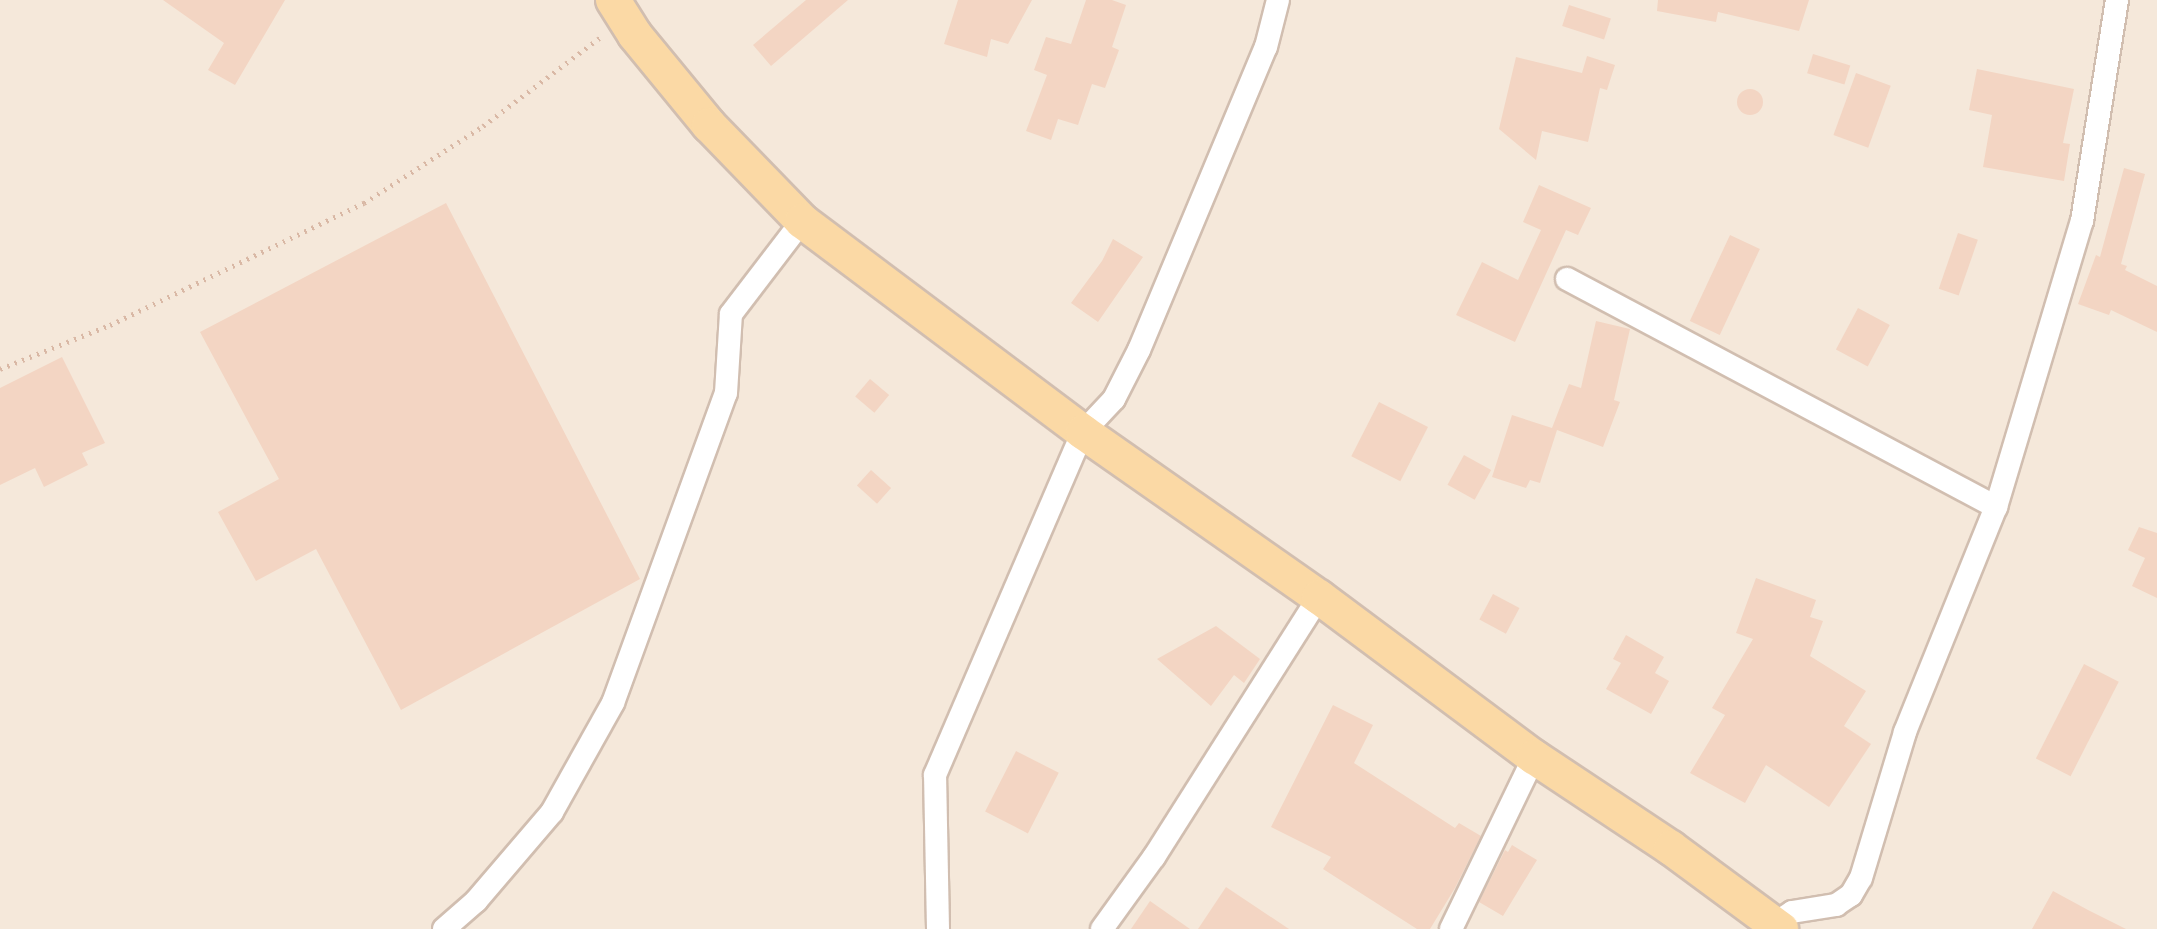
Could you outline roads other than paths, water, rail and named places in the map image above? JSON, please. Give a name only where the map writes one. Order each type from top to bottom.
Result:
[{"type":"main road","points":[[619,9],[709,125],[802,221],[1083,432],[1319,597],[1534,757],[1671,848],[1774,927]]},
{"type":"street","points":[[938,929],[935,775],[1083,432],[1114,399],[1139,350],[1266,47],[1278,0]]},
{"type":"street","points":[[1774,927],[1792,912],[1836,905],[1851,895],[1861,878],[1905,732],[1996,507],[2082,221],[2117,0]]},
{"type":"street","points":[[444,929],[476,901],[552,812],[613,703],[726,393],[731,314],[802,221]]},
{"type":"street","points":[[1567,279],[1996,507]]},
{"type":"street","points":[[1102,929],[1154,857],[1319,597]]},
{"type":"street","points":[[1451,929],[1534,757]]}]
